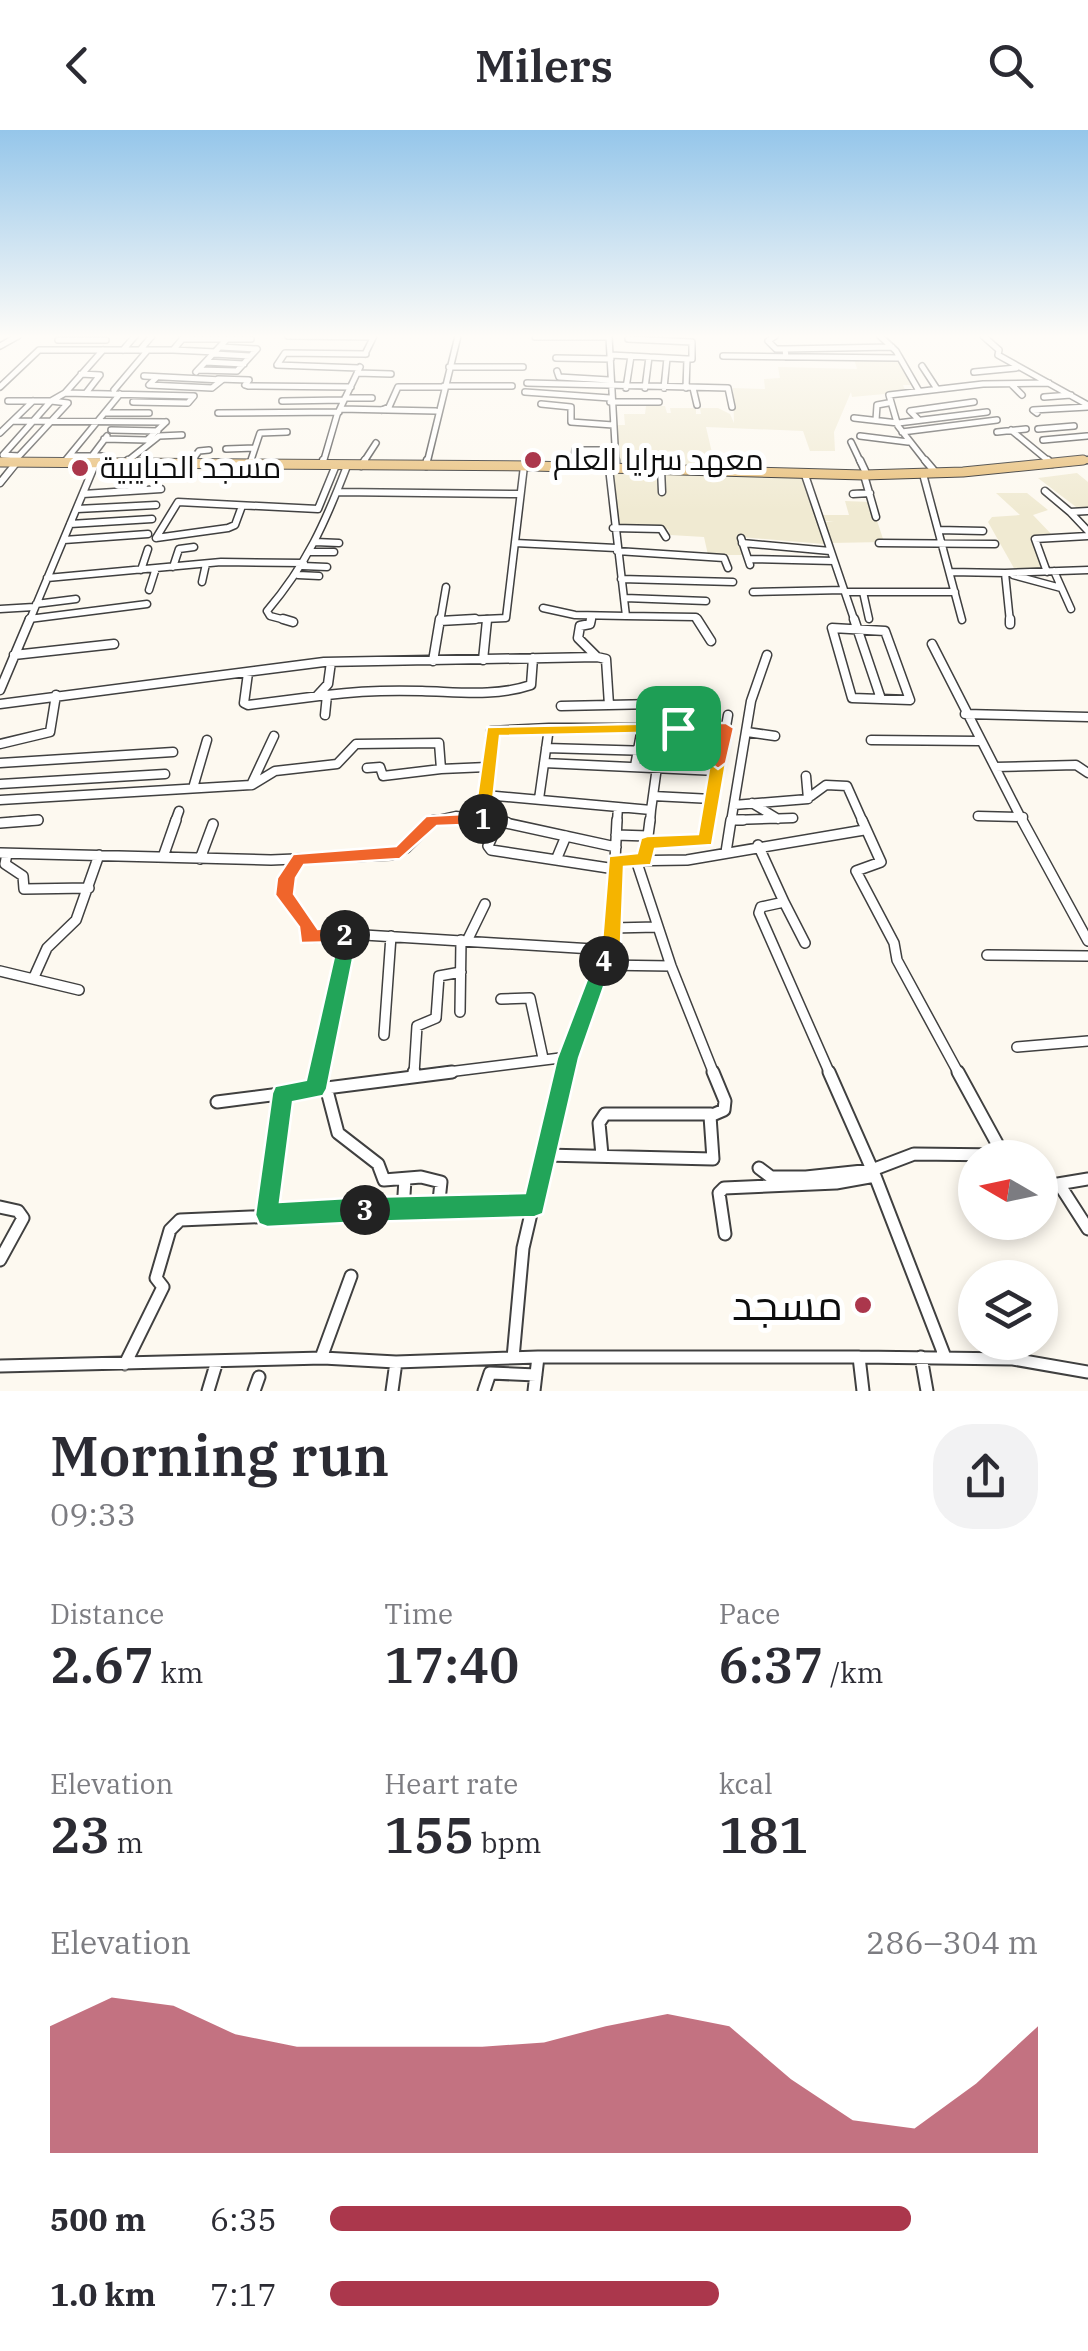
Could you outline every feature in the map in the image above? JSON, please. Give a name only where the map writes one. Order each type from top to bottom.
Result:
[{"type":"main road","points":[[0,462],[97,458],[125,463],[524,466],[865,475],[936,474],[1088,460]]},
{"type":"street","points":[[8,401],[33,401],[51,402],[68,404],[24,453],[3,455],[51,402],[62,395]]},
{"type":"street","points":[[67,459],[115,395]]},
{"type":"street","points":[[124,413],[139,395]]},
{"type":"street","points":[[133,402],[188,403],[194,396],[173,395]]},
{"type":"street","points":[[322,465],[346,395]]},
{"type":"street","points":[[382,410],[389,407],[394,395]]},
{"type":"street","points":[[426,466],[441,395]]},
{"type":"street","points":[[556,395],[656,402],[652,395]]},
{"type":"street","points":[[610,395],[615,450],[613,528],[626,616]]},
{"type":"street","points":[[630,395],[632,402]]},
{"type":"street","points":[[692,395],[697,406]]},
{"type":"street","points":[[731,395],[732,406]]},
{"type":"street","points":[[891,395],[888,403],[902,432],[936,474]]},
{"type":"street","points":[[901,395],[918,409]]},
{"type":"street","points":[[942,395],[978,423]]},
{"type":"street","points":[[919,420],[910,412],[971,403],[957,395]]},
{"type":"street","points":[[1044,397],[1071,396],[1088,406]]},
{"type":"street","points":[[282,400],[372,398]]},
{"type":"street","points":[[295,412],[300,400]]},
{"type":"street","points":[[318,412],[323,400]]},
{"type":"street","points":[[0,433],[33,401]]},
{"type":"street","points":[[143,422],[157,403]]},
{"type":"street","points":[[876,420],[877,404],[888,403]]},
{"type":"street","points":[[541,404],[571,406],[572,422],[613,425]]},
{"type":"street","points":[[1037,412],[1033,410],[1088,406]]},
{"type":"street","points":[[218,414],[436,411]]},
{"type":"street","points":[[854,418],[898,423],[987,412]]},
{"type":"street","points":[[105,413],[149,413]]},
{"type":"street","points":[[902,432],[997,420]]},
{"type":"street","points":[[13,421],[166,422],[147,440],[104,439]]},
{"type":"street","points":[[0,690],[104,439],[118,422]]},
{"type":"street","points":[[997,432],[1071,424],[1088,436]]},
{"type":"street","points":[[1038,429],[1047,440],[1088,436]]},
{"type":"street","points":[[111,430],[158,431]]},
{"type":"street","points":[[1011,430],[1052,464]]},
{"type":"street","points":[[250,464],[262,432],[287,432]]},
{"type":"street","points":[[125,463],[159,436],[182,435]]},
{"type":"street","points":[[860,436],[908,442]]},
{"type":"street","points":[[852,442],[876,517]]},
{"type":"street","points":[[361,466],[376,443]]},
{"type":"street","points":[[226,449],[255,448]]},
{"type":"street","points":[[189,464],[199,451],[208,450]]},
{"type":"street","points":[[574,467],[575,450],[615,450]]},
{"type":"street","points":[[0,483],[17,462]]},
{"type":"street","points":[[242,506],[235,524],[228,528],[156,539],[177,502],[318,509],[336,466]]},
{"type":"street","points":[[293,622],[266,613],[298,575],[347,466]]},
{"type":"street","points":[[440,621],[506,618],[524,466]]},
{"type":"street","points":[[661,469],[662,492]]},
{"type":"street","points":[[923,474],[962,620]]},
{"type":"street","points":[[805,475],[882,699]]},
{"type":"street","points":[[83,494],[161,488]]},
{"type":"street","points":[[1045,491],[1087,530]]},
{"type":"street","points":[[338,492],[519,494]]},
{"type":"street","points":[[852,494],[870,494]]},
{"type":"street","points":[[77,509],[156,504]]},
{"type":"street","points":[[1070,512],[1088,511]]},
{"type":"street","points":[[70,524],[152,519]]},
{"type":"street","points":[[613,528],[661,529],[665,530],[666,538]]},
{"type":"street","points":[[938,530],[983,532]]},
{"type":"street","points":[[1071,609],[1035,539],[1087,530]]},
{"type":"street","points":[[64,540],[148,534]]},
{"type":"street","points":[[830,551],[741,540],[749,562],[834,561]]},
{"type":"street","points":[[315,542],[339,542]]},
{"type":"street","points":[[515,542],[724,558],[728,568]]},
{"type":"street","points":[[879,543],[996,544]]},
{"type":"street","points":[[173,567],[179,549],[194,548]]},
{"type":"street","points":[[142,570],[148,549]]},
{"type":"street","points":[[310,552],[334,552]]},
{"type":"street","points":[[47,578],[206,564],[327,567]]},
{"type":"street","points":[[202,582],[206,564]]},
{"type":"street","points":[[149,590],[156,568]]},
{"type":"street","points":[[950,572],[1088,570]]},
{"type":"street","points":[[1008,573],[1035,584],[1062,588]]},
{"type":"street","points":[[1008,573],[1010,624]]},
{"type":"street","points":[[298,575],[320,576]]},
{"type":"street","points":[[621,579],[732,582]]},
{"type":"street","points":[[433,661],[446,587]]},
{"type":"street","points":[[752,592],[955,592]]},
{"type":"street","points":[[862,592],[870,619]]},
{"type":"street","points":[[625,598],[706,602]]},
{"type":"street","points":[[0,610],[76,599]]},
{"type":"street","points":[[29,619],[147,604]]},
{"type":"street","points":[[543,608],[592,616],[696,617],[710,641]]},
{"type":"street","points":[[592,616],[590,624],[580,626],[578,638],[596,656]]},
{"type":"street","points":[[483,660],[487,620]]},
{"type":"street","points":[[830,630],[857,630],[885,631],[910,699],[851,696],[830,630]]},
{"type":"street","points":[[14,655],[114,644]]},
{"type":"street","points":[[932,644],[965,714],[1088,941]]},
{"type":"street","points":[[726,852],[751,701],[768,654]]},
{"type":"street","points":[[0,704],[331,662],[596,656],[606,658],[609,704]]},
{"type":"street","points":[[248,673],[244,703],[248,706],[387,690],[510,691],[531,685],[533,658]]},
{"type":"street","points":[[325,715],[322,695],[331,662]]},
{"type":"street","points":[[0,744],[50,732],[56,695]]},
{"type":"street","points":[[561,706],[656,704]]},
{"type":"street","points":[[965,714],[1088,717]]},
{"type":"street","points":[[704,857],[728,715]]},
{"type":"street","points":[[538,799],[549,728]]},
{"type":"street","points":[[635,766],[642,728]]},
{"type":"street","points":[[482,819],[491,731],[726,728]]},
{"type":"street","points":[[747,732],[776,736]]},
{"type":"street","points":[[252,784],[274,736]]},
{"type":"street","points":[[193,788],[208,740]]},
{"type":"street","points":[[871,740],[980,741]]},
{"type":"street","points":[[0,800],[252,784],[278,771],[336,764],[356,744],[440,744],[441,769]]},
{"type":"street","points":[[546,748],[720,754]]},
{"type":"street","points":[[0,762],[173,752]]},
{"type":"street","points":[[129,776],[136,754]]},
{"type":"street","points":[[544,763],[716,771]]},
{"type":"street","points":[[995,767],[1076,765],[1088,773]]},
{"type":"street","points":[[366,768],[380,767],[382,776],[487,767]]},
{"type":"street","points":[[602,1155],[599,1123],[605,1114],[711,1114],[724,1110],[725,1101],[657,927],[640,860],[648,840],[657,767]]},
{"type":"street","points":[[0,784],[165,774]]},
{"type":"street","points":[[806,776],[811,796]]},
{"type":"street","points":[[734,804],[811,796],[826,785],[845,784],[881,863],[856,871],[894,943],[897,960],[996,1140]]},
{"type":"street","points":[[485,795],[651,810]]},
{"type":"street","points":[[653,796],[712,799]]},
{"type":"street","points":[[752,804],[780,820]]},
{"type":"street","points":[[513,1358],[520,1262],[545,1155],[568,1058],[609,950],[618,807]]},
{"type":"street","points":[[163,856],[179,811]]},
{"type":"street","points":[[978,816],[1023,817]]},
{"type":"street","points":[[732,820],[793,818]]},
{"type":"street","points":[[89,888],[24,890],[23,876],[5,864],[3,854],[200,859],[400,853],[432,820],[482,819],[566,836],[616,841],[706,840]]},
{"type":"street","points":[[0,823],[38,820]]},
{"type":"street","points":[[498,823],[490,849],[615,865],[704,857],[864,830]]},
{"type":"street","points":[[200,859],[213,824]]},
{"type":"street","points":[[556,860],[566,836]]},
{"type":"street","points":[[758,845],[804,944]]},
{"type":"street","points":[[34,977],[47,948],[76,920],[98,854]]},
{"type":"street","points":[[299,858],[286,878],[284,895],[309,926],[308,938],[348,934],[609,950]]},
{"type":"street","points":[[784,902],[761,907],[759,912],[873,1173],[946,1357]]},
{"type":"street","points":[[460,1012],[464,941],[485,904]]},
{"type":"street","points":[[612,928],[657,927]]},
{"type":"street","points":[[348,934],[321,1088],[341,1137],[378,1164],[382,1179],[421,1177],[440,1182],[438,1210]]},
{"type":"street","points":[[384,1035],[391,936]]},
{"type":"street","points":[[987,954],[1088,956]]},
{"type":"street","points":[[602,964],[671,966]]},
{"type":"street","points":[[0,971],[79,990]]},
{"type":"street","points":[[414,1076],[416,1026],[436,1018],[441,974],[460,972]]},
{"type":"street","points":[[438,993],[460,992]]},
{"type":"street","points":[[500,999],[530,998],[543,1058]]},
{"type":"street","points":[[1016,1047],[1088,1041]]},
{"type":"street","points":[[217,1102],[543,1058],[568,1058]]},
{"type":"street","points":[[267,1215],[272,1152],[283,1093]]},
{"type":"street","points":[[545,1155],[711,1160],[711,1114]]},
{"type":"street","points":[[725,1234],[719,1193],[724,1188],[836,1183],[873,1173],[914,1154],[958,1155]]},
{"type":"street","points":[[759,1168],[775,1178],[873,1173]]},
{"type":"street","points":[[403,1210],[406,1179]]},
{"type":"street","points":[[1088,1180],[1061,1187],[1088,1229]]},
{"type":"street","points":[[126,1364],[162,1290],[156,1278],[174,1224],[184,1219],[535,1205]]},
{"type":"street","points":[[0,1207],[18,1210],[23,1218],[0,1260]]},
{"type":"street","points":[[321,1358],[351,1276]]},
{"type":"street","points":[[0,1366],[321,1358],[396,1362],[538,1357],[858,1356],[1013,1360],[1088,1372]]},
{"type":"street","points":[[858,1356],[863,1391]]},
{"type":"street","points":[[534,1391],[538,1357]]},
{"type":"street","points":[[920,1357],[926,1391]]},
{"type":"street","points":[[208,1391],[216,1361]]},
{"type":"street","points":[[392,1391],[396,1362]]},
{"type":"street","points":[[484,1391],[490,1372],[536,1374]]},
{"type":"shaded area","points":[[733,395],[850,395],[834,432],[835,451],[810,451],[803,431],[706,427],[716,470],[619,466],[615,425],[625,425],[624,414],[645,414],[646,406],[665,406],[667,413],[671,413],[670,408],[696,408],[696,414],[701,414],[700,408],[718,408],[730,414],[734,423]]},
{"type":"shaded area","points":[[613,470],[804,477],[824,544],[741,537],[745,555],[708,555],[704,537],[670,535],[668,529],[617,527]]},
{"type":"shaded area","points":[[1077,473],[1088,482],[1088,509],[1080,510],[1038,478]]},
{"type":"shaded area","points":[[996,493],[1027,493],[1048,510],[1033,515],[1054,537],[1035,538],[1048,569],[1015,570],[988,522],[992,517],[1020,515]]},
{"type":"shaded area","points":[[845,501],[871,502],[884,542],[830,543],[825,522],[834,521],[824,521],[822,515],[849,515]]},
{"type":"place","name":"معهد سرايا العلم","points":[[533,460]]},
{"type":"place","name":"مسجد الحبايبية","points":[[80,468]]},
{"type":"place","name":"مسجد","points":[[863,1305]]},
{"type":"route","points":[[678,728],[726,728],[706,840],[647,843],[645,860],[616,860],[612,942],[568,1058],[535,1205],[267,1215],[272,1152],[283,1093],[316,1089],[348,934],[308,938],[309,926],[284,895],[286,878],[299,858],[400,853],[432,820],[482,819],[492,730],[678,728]]}]
